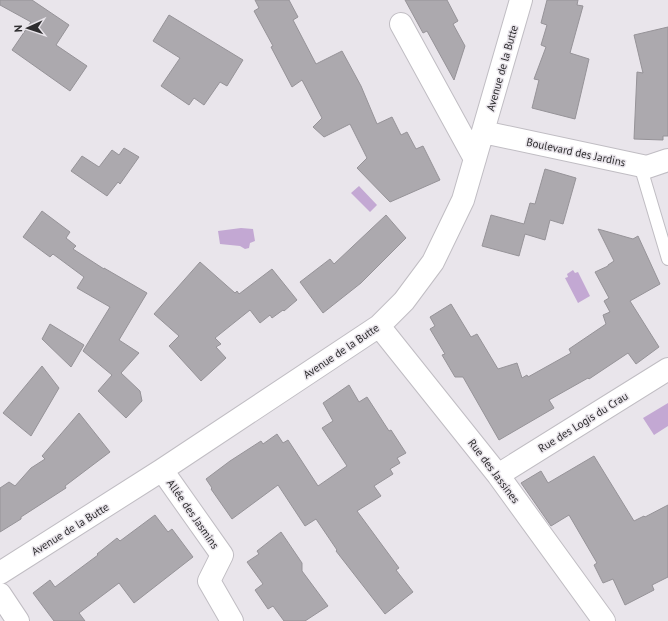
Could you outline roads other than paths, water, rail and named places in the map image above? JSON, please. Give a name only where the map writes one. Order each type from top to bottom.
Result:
[{"type":"street","name":"Avenue de la Butte","points":[[0,573],[162,470],[379,326],[404,301],[433,262],[463,200],[521,0]]},
{"type":"street","points":[[400,24],[475,159]]},
{"type":"street","name":"Boulevard des Jardins","points":[[483,132],[647,167],[668,160]]},
{"type":"street","name":"Rue des Jassines","points":[[379,326],[498,475],[604,621]]},
{"type":"street","name":"Rue des Logis du Crau","points":[[498,475],[668,370]]},
{"type":"street","name":"Allée des Jasmins","points":[[162,470],[222,554],[209,581],[232,621]]},
{"type":"street","points":[[0,594],[18,621]]},
{"type":"lane","points":[[640,165],[668,259]]}]
